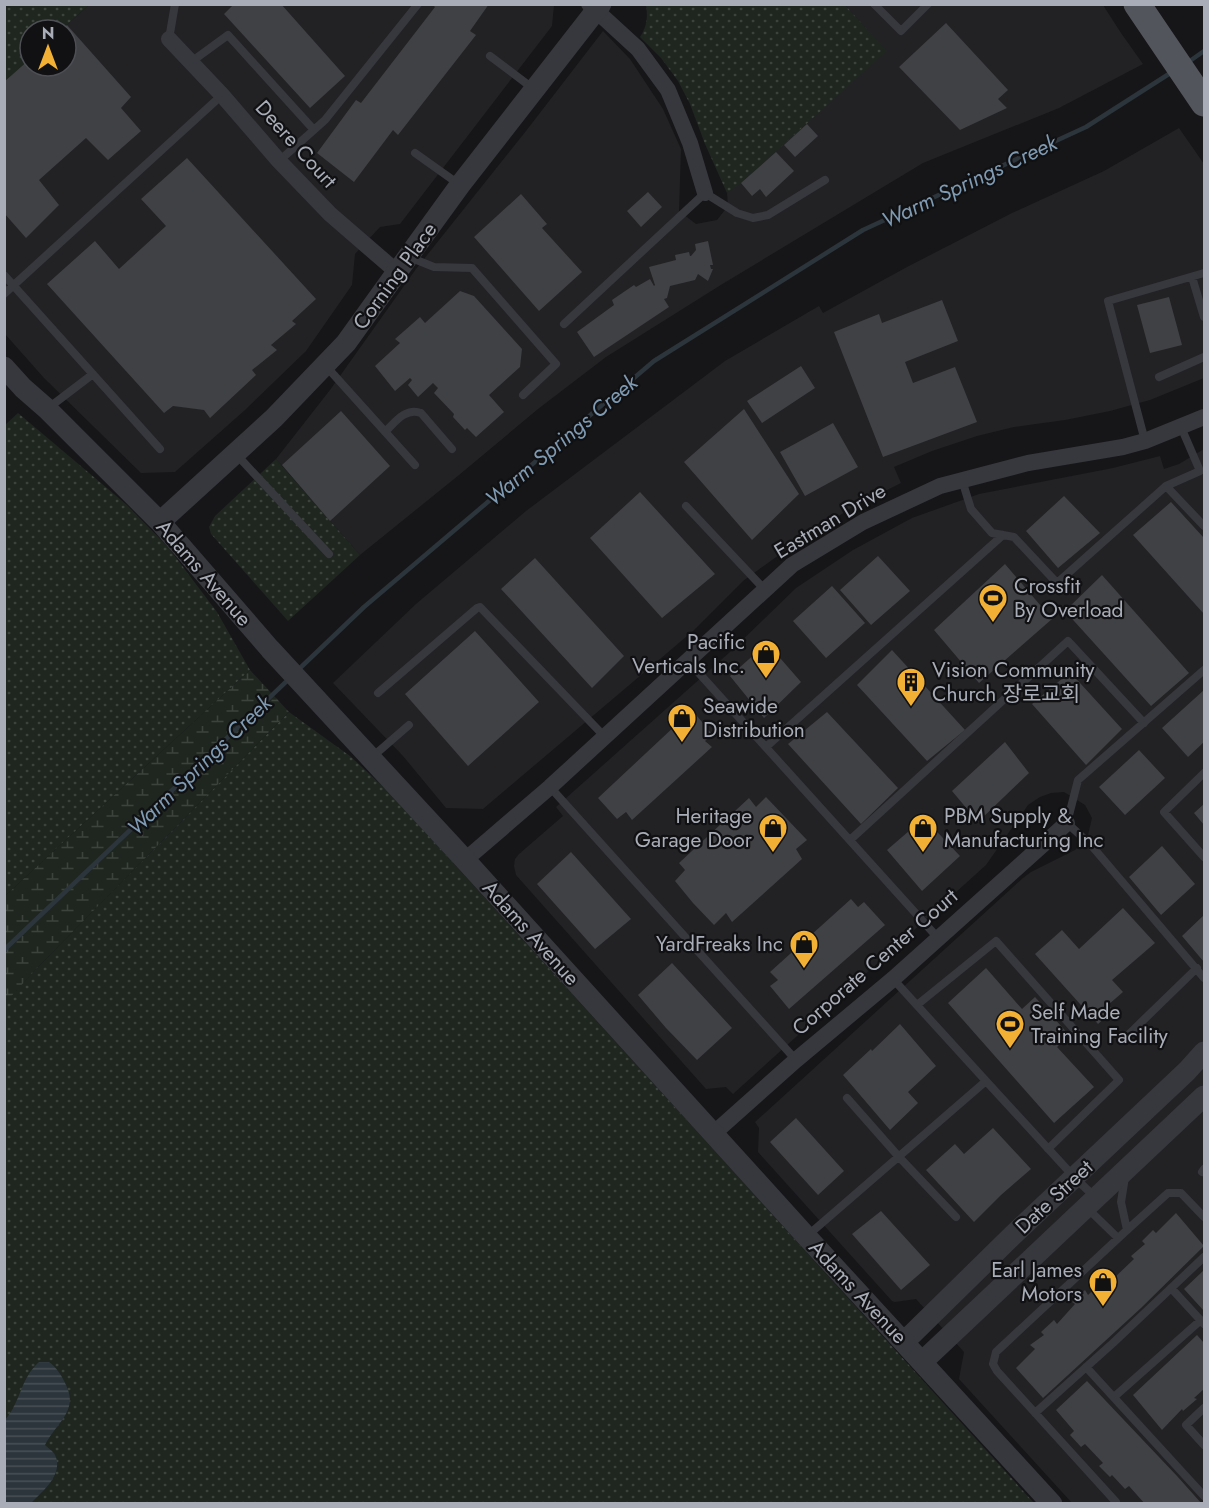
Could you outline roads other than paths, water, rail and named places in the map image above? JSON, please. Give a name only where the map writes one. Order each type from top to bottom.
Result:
[{"type":"main road","points":[[1137,4],[1199,95]]},
{"type":"street","name":"Corning Place","points":[[160,522],[274,418],[346,343],[460,185],[535,90],[596,6]]},
{"type":"street","points":[[596,6],[638,49],[668,90],[690,143],[705,193]]},
{"type":"street","name":"Deere Court","points":[[169,39],[330,214],[403,264]]},
{"type":"street","name":"Adams Avenue","points":[[10,377],[47,410],[160,522],[270,649],[1052,1503]]},
{"type":"street","name":"Eastman Drive","points":[[465,860],[550,787],[792,565],[863,522],[940,486],[1028,463],[1145,441],[1204,417]]},
{"type":"street","name":"Corporate Center Court","points":[[713,1134],[893,978],[1066,823]]},
{"type":"street","name":"Date Street","points":[[904,1342],[1013,1235],[1187,1071],[1204,1052]]},
{"type":"street","name":"Date Street","points":[[922,1362],[1204,1096]]},
{"type":"lane","points":[[169,39],[176,4]]},
{"type":"lane","points":[[279,161],[325,120],[418,4]]},
{"type":"lane","points":[[874,4],[901,31],[928,4]]},
{"type":"lane","points":[[191,62],[228,35],[314,130]]},
{"type":"lane","points":[[490,56],[535,90]]},
{"type":"lane","points":[[4,294],[222,95]]},
{"type":"lane","points":[[415,153],[460,185]]},
{"type":"lane","points":[[564,324],[705,193],[737,213],[753,218],[768,215],[825,180]]},
{"type":"lane","points":[[403,264],[472,268],[556,364],[523,395]]},
{"type":"lane","points":[[1145,441],[1108,301],[1204,273]]},
{"type":"lane","points":[[4,275],[160,449]]},
{"type":"lane","points":[[1192,276],[1202,300],[1204,316]]},
{"type":"lane","points":[[1159,377],[1204,357]]},
{"type":"lane","points":[[325,365],[415,465]]},
{"type":"lane","points":[[47,410],[93,374]]},
{"type":"lane","points":[[385,432],[406,412],[414,410],[421,413],[453,449]]},
{"type":"lane","points":[[962,480],[971,509],[992,533],[1014,537],[1057,583],[1166,486],[1200,471],[1181,427]]},
{"type":"lane","points":[[236,454],[329,554]]},
{"type":"lane","points":[[1166,486],[1204,526]]},
{"type":"lane","points":[[686,506],[765,590]]},
{"type":"lane","points":[[766,747],[1003,535]]},
{"type":"lane","points":[[378,693],[480,607],[605,737]]},
{"type":"lane","points":[[850,840],[1068,641],[1144,723]]},
{"type":"lane","points":[[688,661],[938,938]]},
{"type":"lane","points":[[1204,670],[1078,780],[1066,823],[1091,845],[1204,978]]},
{"type":"lane","points":[[371,758],[409,725]]},
{"type":"lane","points":[[1204,773],[1164,812],[1204,857]]},
{"type":"lane","points":[[550,787],[796,1060]]},
{"type":"lane","points":[[917,1005],[996,941],[1119,1080],[1048,1149]]},
{"type":"lane","points":[[1126,1036],[1197,968]]},
{"type":"lane","points":[[893,978],[1075,1178],[1118,1238]]},
{"type":"lane","points":[[806,1236],[986,1081]]},
{"type":"lane","points":[[847,1098],[956,1217]]},
{"type":"lane","points":[[1127,1170],[1121,1202],[1127,1230]]},
{"type":"lane","points":[[1116,1503],[997,1371],[993,1364],[996,1352],[1168,1193],[1181,1193],[1204,1217]]},
{"type":"lane","points":[[1035,1413],[1204,1257]]},
{"type":"lane","points":[[1114,1397],[1203,1322],[1171,1288]]},
{"type":"lane","points":[[1086,1367],[1204,1496]]},
{"type":"lane","points":[[1204,1408],[1186,1425],[1204,1445]]},
{"type":"waterway","name":"Warm Springs Creek","points":[[1187,63],[1204,51]]},
{"type":"waterway","name":"Warm Springs Creek","points":[[298,670],[364,607],[654,361],[863,230],[1086,127],[1172,72]]},
{"type":"waterway","name":"Warm Springs Creek","points":[[4,950],[290,678]]},
{"type":"place","name":"Crossfit By Overload","points":[[993,624]]},
{"type":"place","name":"Pacific Verticals Inc.","points":[[766,680]]},
{"type":"place","name":"Vision Community Church 장로교회","points":[[911,708]]},
{"type":"place","name":"Seawide Distribution","points":[[682,744]]},
{"type":"place","name":"Heritage Garage Door","points":[[773,854]]},
{"type":"place","name":"PBM Supply & Manufacturing Inc","points":[[923,854]]},
{"type":"place","name":"YardFreaks Inc","points":[[804,970]]},
{"type":"place","name":"Self Made Training Facility","points":[[1010,1050]]},
{"type":"place","name":"Earl James Motors","points":[[1103,1308]]}]
